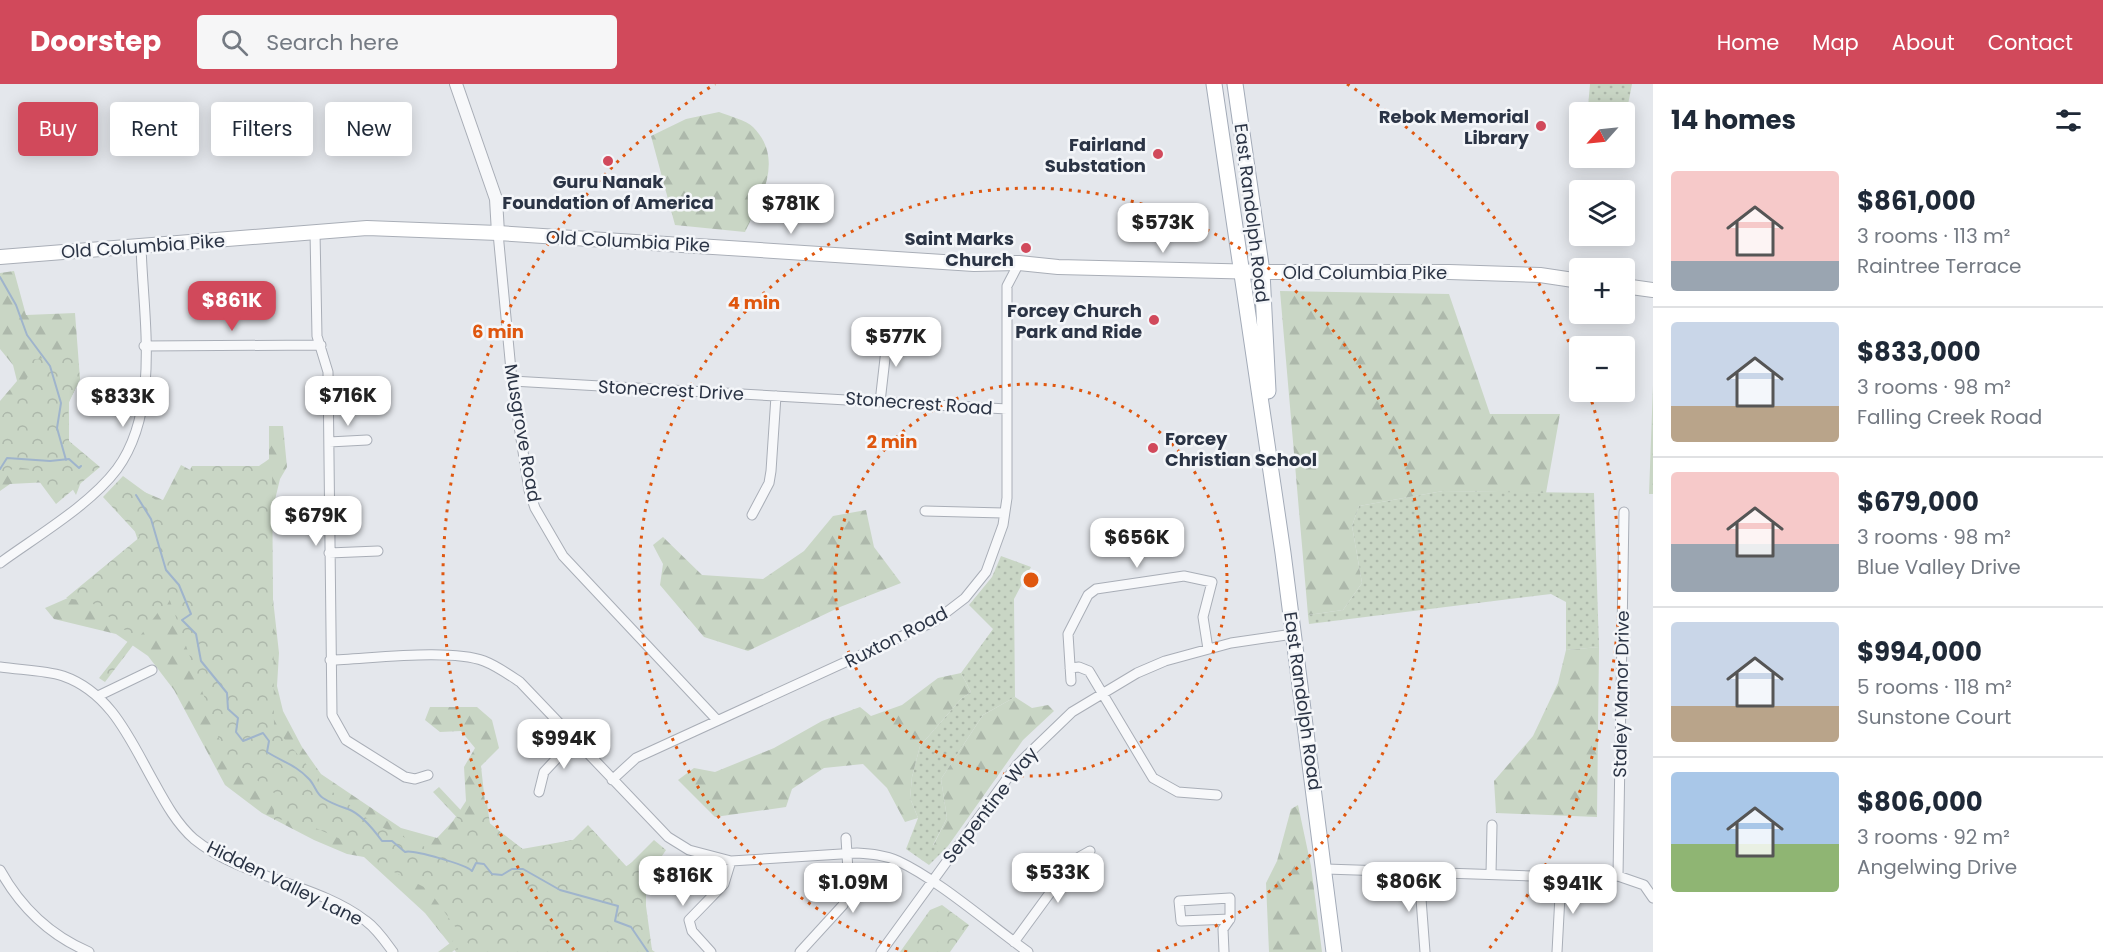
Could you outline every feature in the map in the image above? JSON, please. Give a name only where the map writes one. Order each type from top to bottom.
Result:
[{"type":"main road","name":"East Randolph Road","points":[[1214,84],[1243,271],[1326,869],[1334,952]]},
{"type":"main road","name":"East Randolph Road","points":[[1235,84],[1262,272],[1268,372],[1268,451]]},
{"type":"main road","name":"Old Columbia Pike","points":[[0,256],[367,228],[498,233],[974,264],[1019,263],[1058,267],[1262,272],[1449,272],[1540,275],[1569,279]]},
{"type":"main road","points":[[1635,288],[1653,290]]},
{"type":"street","name":"Musgrove Road","points":[[456,84],[496,199],[512,381],[529,490],[547,532],[563,556],[717,720]]},
{"type":"street","points":[[315,232],[317,336],[328,372],[332,715],[346,740],[405,777],[415,779],[428,775]]},
{"type":"street","points":[[0,563],[86,500],[117,469],[138,426],[145,391],[141,246]]},
{"type":"street","name":"Ruxton Road","points":[[612,780],[636,758],[895,640],[954,608],[986,572],[998,546],[1007,498],[1007,286],[1019,263]]},
{"type":"street","points":[[880,402],[887,341],[897,329]]},
{"type":"street","points":[[144,346],[321,345]]},
{"type":"street","name":"Stonecrest Drive","points":[[512,381],[831,398]]},
{"type":"street","points":[[752,515],[769,483],[776,396]]},
{"type":"street","name":"Stonecrest Road","points":[[831,398],[1007,409]]},
{"type":"street","points":[[329,442],[367,440]]},
{"type":"street","points":[[926,511],[1004,513]]},
{"type":"street","name":"Staley Manor Drive","points":[[1618,876],[1624,512]]},
{"type":"street","points":[[329,553],[378,551]]},
{"type":"street","points":[[1071,681],[1068,634],[1088,595],[1105,586],[1184,576],[1212,582],[1203,617],[1208,648]]},
{"type":"street","name":"Serpentine Way","points":[[881,952],[1017,765],[1072,712],[1137,673],[1208,648],[1293,634]]},
{"type":"street","points":[[330,660],[451,655],[482,660],[503,670],[520,682],[668,837],[689,850],[730,861],[846,854],[878,855],[898,861],[932,882],[1028,952]]},
{"type":"street","name":"Hidden Valley Lane","points":[[0,667],[61,676],[83,685],[98,696],[113,712],[174,817],[194,838],[220,856],[332,902],[366,921],[393,952]]},
{"type":"street","points":[[1070,668],[1079,667],[1089,671],[1104,692],[1152,778],[1178,792],[1217,795]]},
{"type":"street","points":[[98,696],[152,670]]},
{"type":"street","points":[[539,792],[544,772],[574,740]]},
{"type":"street","points":[[1491,874],[1492,825]]},
{"type":"street","points":[[800,952],[843,905],[849,887],[846,838]]},
{"type":"street","points":[[1014,942],[1074,860],[1090,851]]},
{"type":"street","points":[[711,952],[692,931],[689,920],[724,884],[730,861]]},
{"type":"street","points":[[1326,869],[1561,877],[1618,876],[1644,885],[1653,898]]},
{"type":"street","points":[[0,870],[29,912],[51,932],[89,952]]},
{"type":"street","points":[[1419,872],[1425,952]]},
{"type":"street","points":[[1557,952],[1561,877]]},
{"type":"street","points":[[1224,952],[1223,928],[1230,919],[1230,898],[1179,901],[1181,921],[1230,919]]},
{"type":"green space","points":[[1590,84],[1632,84],[1629,102],[1588,102]]},
{"type":"green space","points":[[719,112],[742,120],[753,127],[768,152],[769,166],[763,193],[745,232],[675,225],[651,136],[686,119]]},
{"type":"green space","points":[[14,271],[26,315],[75,313],[80,379],[69,402],[69,441],[84,474],[76,495],[68,481],[10,484],[0,491],[0,401],[17,381],[13,365],[0,349],[0,273]]},
{"type":"green space","points":[[1280,291],[1449,294],[1490,414],[1560,414],[1546,493],[1443,491],[1359,506],[1352,526],[1362,583],[1343,610],[1308,615]]},
{"type":"green space","points":[[77,354],[80,379],[68,404],[69,441],[100,467],[56,504],[30,469],[15,467],[0,478],[0,418],[15,400],[32,369],[29,360]]},
{"type":"green space","points":[[1653,385],[1653,494],[1649,494]]},
{"type":"green space","points":[[269,426],[283,426],[287,467],[280,479],[266,537],[279,653],[277,686],[283,711],[302,747],[321,774],[401,828],[437,838],[453,821],[466,801],[464,767],[475,748],[461,731],[440,732],[425,720],[430,707],[477,707],[492,720],[499,748],[481,766],[487,821],[522,849],[578,839],[622,869],[654,848],[669,864],[646,886],[646,936],[653,952],[456,952],[425,913],[364,857],[347,854],[314,840],[262,813],[225,785],[174,690],[148,656],[116,634],[54,619],[45,608],[125,573],[139,544],[124,497],[128,485],[163,500],[181,465],[218,481],[235,480],[269,459]]},
{"type":"green space","points":[[192,466],[272,466],[274,727],[326,787],[373,823],[438,853],[465,826],[433,792],[439,787],[470,820],[487,803],[490,824],[524,850],[573,840],[588,825],[627,867],[654,840],[666,850],[643,884],[652,950],[655,952],[475,952],[466,941],[452,952],[438,952],[461,935],[428,889],[386,868],[345,841],[295,819],[274,820],[274,793],[214,748],[221,744],[169,598],[105,682],[99,678],[132,636],[91,602],[66,598],[140,537],[103,497],[123,476],[168,509]]},
{"type":"green space","points":[[1443,491],[1594,493],[1599,647],[1566,650],[1566,602],[1551,594],[1309,624],[1308,615],[1343,610],[1362,583],[1352,526],[1359,506]]},
{"type":"green space","points":[[866,510],[874,547],[901,583],[840,607],[748,651],[704,637],[660,585],[663,564],[653,545],[663,537],[702,575],[763,579],[804,551],[833,516]]},
{"type":"green space","points":[[1001,556],[1031,567],[1014,599],[1015,697],[983,715],[941,779],[947,818],[933,845],[948,846],[929,865],[906,849],[918,818],[910,798],[912,777],[920,746],[961,699],[971,692],[961,673],[993,629],[969,605],[992,577]]},
{"type":"green space","points":[[1599,647],[1597,817],[1496,813],[1494,781],[1533,736],[1558,683],[1566,650]]},
{"type":"green space","points":[[961,673],[971,692],[961,699],[920,746],[912,777],[910,798],[918,818],[905,822],[887,788],[863,764],[824,768],[792,789],[786,807],[715,817],[678,780],[694,768],[715,772],[774,748],[822,721],[860,707],[871,716],[902,705],[938,678]]},
{"type":"green space","points":[[1015,697],[1032,708],[1048,705],[1054,711],[1023,740],[948,846],[933,846],[947,818],[941,779],[983,715]]},
{"type":"green space","points":[[1298,805],[1311,866],[1322,952],[1269,952],[1266,883],[1277,861],[1291,809]]},
{"type":"green space","points":[[942,905],[969,925],[950,952],[900,952],[930,910]]},
{"type":"waterway","points":[[0,277],[16,305],[27,335],[50,366],[61,403],[57,428],[66,460]]},
{"type":"waterway","points":[[0,469],[7,458],[50,461],[69,459],[79,468],[81,466]]},
{"type":"waterway","points":[[136,495],[151,519],[166,570],[179,585],[191,614],[182,620],[196,634],[201,661],[227,693],[228,709],[238,718],[236,732],[243,741],[263,733],[269,741],[267,752],[304,774],[323,798],[358,815],[382,841],[392,841],[405,852],[439,858],[472,871],[476,863],[484,864],[492,874],[502,875],[512,869],[523,869],[560,890],[618,906],[615,921],[631,927],[648,952]]},
{"type":"place","name":"Rebok Memorial Library","points":[[1541,126]]},
{"type":"place","name":"Fairland Substation","points":[[1158,154]]},
{"type":"place","name":"Guru Nanak Foundation of America","points":[[608,161]]},
{"type":"place","name":"Saint Marks Church","points":[[1026,248]]},
{"type":"place","name":"Forcey Church Park and Ride","points":[[1154,320]]},
{"type":"place","name":"Forcey Christian School","points":[[1153,448]]}]
